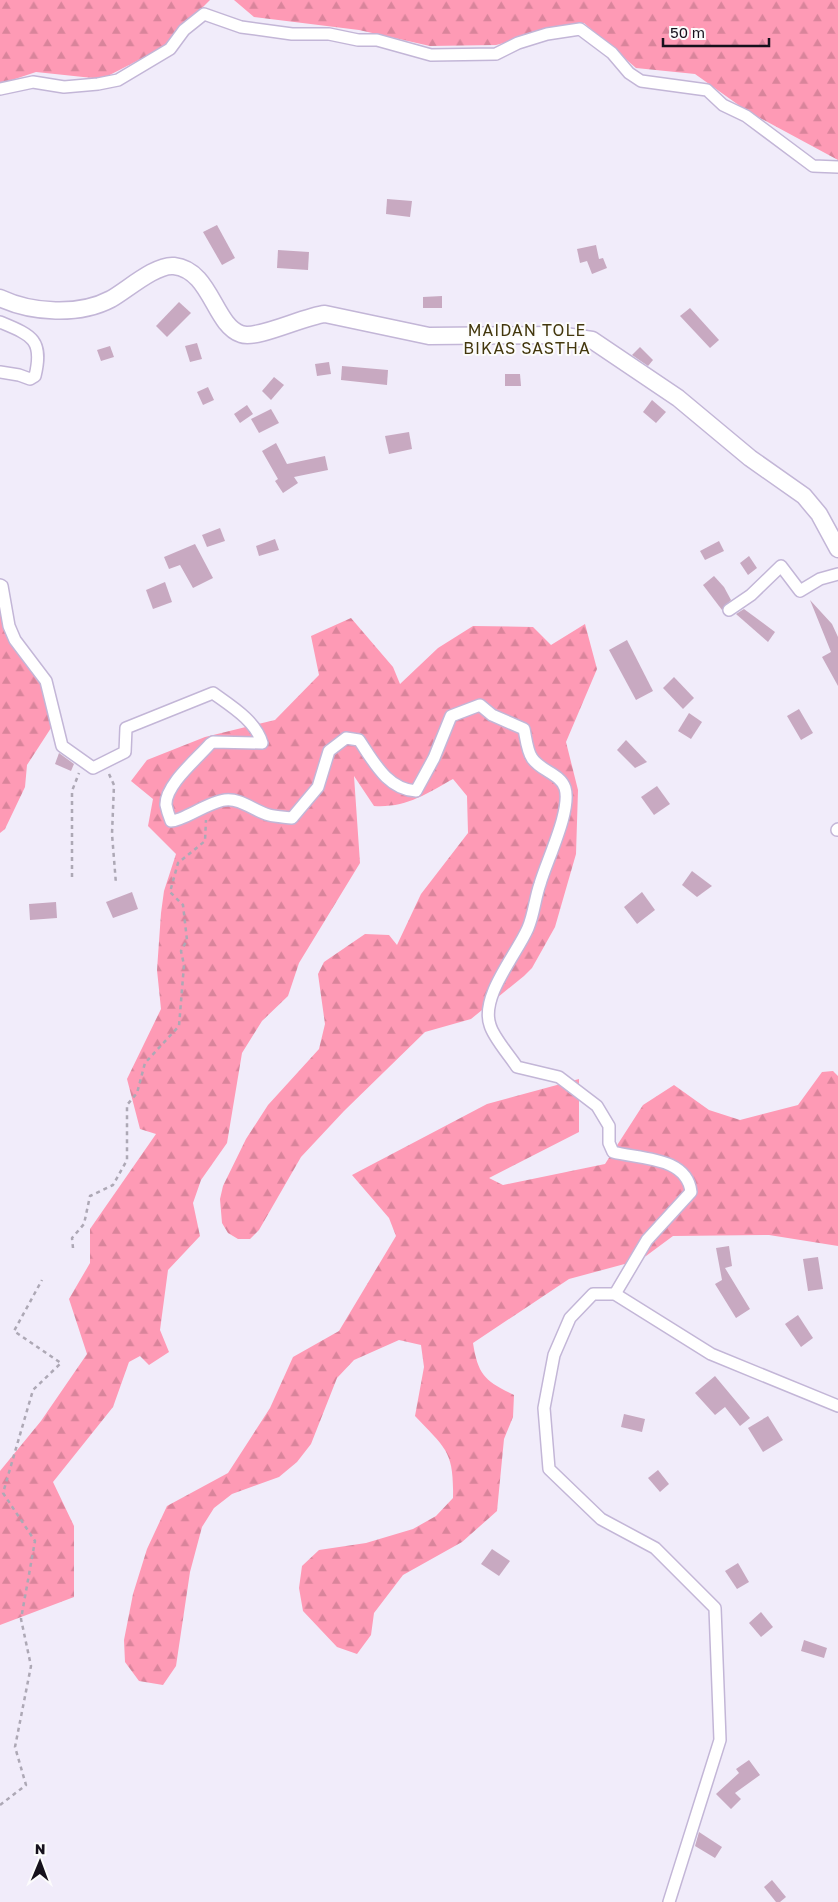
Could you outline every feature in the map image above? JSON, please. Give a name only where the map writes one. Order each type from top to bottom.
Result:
[{"type":"main road","points":[[0,298],[44,310],[89,307],[109,299],[155,271],[173,266],[189,270],[198,278],[231,328],[242,335],[258,333],[311,315],[325,314],[429,336],[558,335],[592,340],[678,398],[750,458],[804,496],[819,514],[838,549]]},
{"type":"street","points":[[0,89],[33,82],[64,87],[118,80],[170,49],[184,30],[204,14],[241,27],[292,34],[329,34],[358,40],[377,40],[431,55],[496,54],[518,43],[547,34],[580,30],[612,54],[629,73],[641,81],[708,90],[723,105],[746,116],[813,166],[838,167]]},
{"type":"street","points":[[0,322],[31,337],[36,343],[38,350],[34,376],[30,379],[0,372]]},
{"type":"street","points":[[729,610],[750,595],[781,566],[800,591],[820,579],[838,574]]},
{"type":"street","points":[[0,585],[5,597],[9,626],[15,640],[46,681],[62,746],[82,762],[93,768],[125,752],[126,728],[213,694],[248,721],[260,735],[262,743],[213,742],[172,786],[166,806],[171,821],[177,821],[193,811],[225,800],[238,801],[270,816],[292,818],[318,787],[329,751],[346,738],[359,740],[386,778],[399,786],[416,791],[434,758],[451,716],[480,705],[492,715],[524,729],[531,758],[541,769],[556,776],[565,788],[564,808],[558,834],[539,886],[528,928],[496,985],[490,1003],[490,1025],[517,1067],[559,1077],[597,1106],[609,1126],[609,1142],[613,1152],[670,1163],[682,1174],[691,1192],[647,1240],[615,1294]]},
{"type":"street","points":[[669,1902],[720,1740],[714,1608],[654,1548],[601,1519],[549,1469],[544,1408],[554,1355],[570,1318],[593,1294],[615,1294],[711,1354],[838,1406]]},
{"type":"path","points":[[72,877],[72,791],[82,762]]},
{"type":"path","points":[[103,762],[114,785],[112,834],[116,884]]},
{"type":"path","points":[[73,1248],[72,1238],[84,1224],[90,1196],[113,1185],[127,1160],[127,1104],[137,1093],[145,1062],[179,1026],[184,965],[181,951],[187,940],[183,905],[170,892],[178,863],[205,841],[207,806]]},
{"type":"path","points":[[0,1805],[26,1785],[15,1747],[31,1666],[21,1619],[35,1541],[3,1494],[33,1390],[61,1363],[14,1332],[42,1280]]},
{"type":"green space","points":[[0,0],[210,0],[162,48],[102,79],[36,72],[3,83],[0,82]]},
{"type":"green space","points":[[234,0],[838,0],[838,160],[747,111],[695,74],[636,68],[584,23],[496,45],[430,46],[359,30],[254,17]]},
{"type":"green space","points":[[0,601],[42,681],[50,709],[51,728],[27,765],[25,787],[5,829],[0,833]]},
{"type":"green space","points":[[351,618],[393,667],[400,684],[438,648],[473,626],[533,627],[551,645],[585,624],[597,669],[566,742],[578,790],[576,854],[555,927],[532,968],[524,976],[471,1019],[425,1032],[344,1111],[301,1157],[259,1230],[250,1239],[238,1239],[228,1233],[222,1223],[220,1199],[223,1186],[246,1139],[268,1105],[319,1049],[325,1024],[318,974],[324,962],[365,934],[389,935],[397,945],[421,894],[468,833],[467,796],[453,779],[415,799],[396,805],[374,806],[354,776],[360,863],[299,963],[288,996],[262,1021],[242,1053],[227,1143],[201,1180],[193,1203],[200,1236],[168,1270],[160,1330],[169,1352],[149,1365],[140,1356],[129,1362],[113,1407],[53,1482],[74,1526],[74,1597],[0,1625],[0,1471],[41,1421],[87,1354],[69,1299],[90,1263],[90,1229],[156,1134],[140,1129],[127,1079],[161,1009],[157,970],[161,913],[164,891],[176,854],[148,826],[153,799],[131,781],[147,760],[205,737],[275,720],[319,675],[311,636]]},
{"type":"green space","points":[[833,1071],[838,1076],[838,1246],[769,1235],[673,1236],[646,1256],[632,1262],[569,1279],[473,1343],[477,1363],[484,1376],[514,1395],[513,1417],[504,1439],[497,1511],[462,1542],[403,1575],[374,1613],[371,1635],[357,1654],[337,1647],[303,1611],[299,1588],[302,1566],[319,1550],[366,1543],[413,1529],[436,1516],[453,1498],[453,1482],[450,1460],[446,1452],[415,1416],[424,1367],[421,1345],[399,1340],[354,1360],[337,1378],[311,1444],[297,1462],[279,1477],[232,1494],[214,1508],[202,1527],[190,1572],[176,1666],[163,1685],[139,1681],[125,1662],[124,1640],[133,1594],[147,1549],[167,1506],[228,1473],[270,1408],[293,1357],[339,1331],[396,1236],[389,1218],[352,1175],[487,1104],[579,1079],[579,1132],[489,1178],[503,1185],[605,1164],[643,1105],[674,1085],[709,1110],[740,1120],[798,1105],[822,1072]]},
{"type":"building","points":[[387,199],[412,201],[410,217],[386,214]]},
{"type":"building","points":[[217,225],[235,258],[222,265],[203,232]]},
{"type":"building","points":[[596,245],[599,259],[603,258],[607,268],[592,274],[587,261],[580,263],[577,249]]},
{"type":"building","points":[[278,250],[309,252],[308,270],[277,268]]},
{"type":"building","points":[[442,296],[442,308],[423,308],[423,297]]},
{"type":"building","points":[[179,302],[191,313],[167,337],[156,326]]},
{"type":"building","points":[[690,308],[719,340],[710,348],[680,316]]},
{"type":"building","points":[[197,343],[202,359],[190,362],[185,346]]},
{"type":"building","points":[[110,346],[114,357],[101,361],[97,350]]},
{"type":"building","points":[[640,347],[653,360],[648,366],[632,355]]},
{"type":"building","points":[[329,362],[331,374],[317,376],[315,364]]},
{"type":"building","points":[[342,366],[388,370],[387,385],[341,380]]},
{"type":"building","points":[[505,374],[520,374],[521,386],[505,386]]},
{"type":"building","points":[[274,377],[284,385],[271,400],[262,391]]},
{"type":"building","points":[[208,387],[214,400],[203,405],[197,392]]},
{"type":"building","points":[[652,400],[666,412],[656,423],[643,412]]},
{"type":"building","points":[[247,405],[253,414],[240,423],[234,414]]},
{"type":"building","points":[[271,409],[279,423],[259,433],[251,419]]},
{"type":"building","points":[[409,432],[412,449],[389,454],[385,436]]},
{"type":"building","points":[[276,443],[287,464],[325,456],[328,470],[294,477],[298,483],[283,493],[275,481],[278,479],[262,451]]},
{"type":"building","points":[[220,528],[225,541],[207,547],[202,535]]},
{"type":"building","points":[[275,539],[279,550],[259,556],[256,546]]},
{"type":"building","points":[[719,541],[724,551],[705,560],[700,551]]},
{"type":"building","points":[[195,544],[213,578],[193,588],[180,565],[169,569],[164,557]]},
{"type":"building","points":[[749,556],[757,568],[748,575],[740,563]]},
{"type":"building","points":[[714,576],[724,587],[731,600],[722,610],[703,585]]},
{"type":"building","points":[[165,582],[172,602],[153,609],[146,590]]},
{"type":"building","points":[[810,600],[832,624],[838,637],[838,686],[822,657],[831,652]]},
{"type":"building","points":[[744,609],[775,632],[768,642],[736,614]]},
{"type":"building","points":[[627,640],[653,691],[636,700],[609,650]]},
{"type":"building","points":[[674,677],[694,698],[683,709],[663,688]]},
{"type":"building","points":[[799,709],[813,733],[801,740],[787,716]]},
{"type":"building","points":[[689,713],[702,722],[691,739],[678,731]]},
{"type":"building","points":[[626,740],[647,762],[635,768],[617,750]]},
{"type":"building","points":[[59,753],[74,764],[71,771],[55,764]]},
{"type":"building","points":[[657,786],[670,804],[654,815],[641,797]]},
{"type":"building","points":[[692,871],[712,886],[697,897],[682,885]]},
{"type":"building","points":[[132,892],[138,909],[113,918],[106,902]]},
{"type":"building","points":[[642,892],[655,910],[637,924],[624,907]]},
{"type":"building","points":[[56,902],[57,918],[30,920],[29,904]]},
{"type":"building","points":[[729,1246],[732,1266],[725,1268],[750,1309],[736,1318],[715,1284],[722,1280],[716,1248]]},
{"type":"building","points":[[818,1257],[823,1289],[808,1291],[803,1259]]},
{"type":"building","points":[[798,1315],[813,1338],[801,1347],[785,1324]]},
{"type":"building","points":[[715,1376],[750,1418],[740,1426],[725,1407],[715,1415],[695,1393]]},
{"type":"building","points":[[624,1414],[645,1419],[642,1432],[621,1427]]},
{"type":"building","points":[[768,1416],[783,1440],[763,1452],[748,1428]]},
{"type":"building","points":[[658,1470],[669,1484],[660,1492],[648,1478]]},
{"type":"building","points":[[492,1549],[510,1561],[499,1576],[481,1564]]},
{"type":"building","points":[[738,1563],[749,1582],[737,1589],[725,1571]]},
{"type":"building","points":[[761,1612],[773,1627],[761,1637],[749,1623]]},
{"type":"building","points":[[804,1640],[827,1648],[824,1658],[801,1651]]},
{"type":"building","points":[[749,1760],[760,1775],[735,1793],[741,1799],[731,1809],[716,1794],[739,1773],[736,1769]]},
{"type":"building","points":[[699,1832],[722,1847],[715,1858],[695,1846]]},
{"type":"building","points":[[772,1880],[786,1897],[780,1902],[776,1902],[764,1887]]},
{"type":"district","name":"MAIDAN TOLE BIKAS SASTHA","points":[[527,339]]}]
